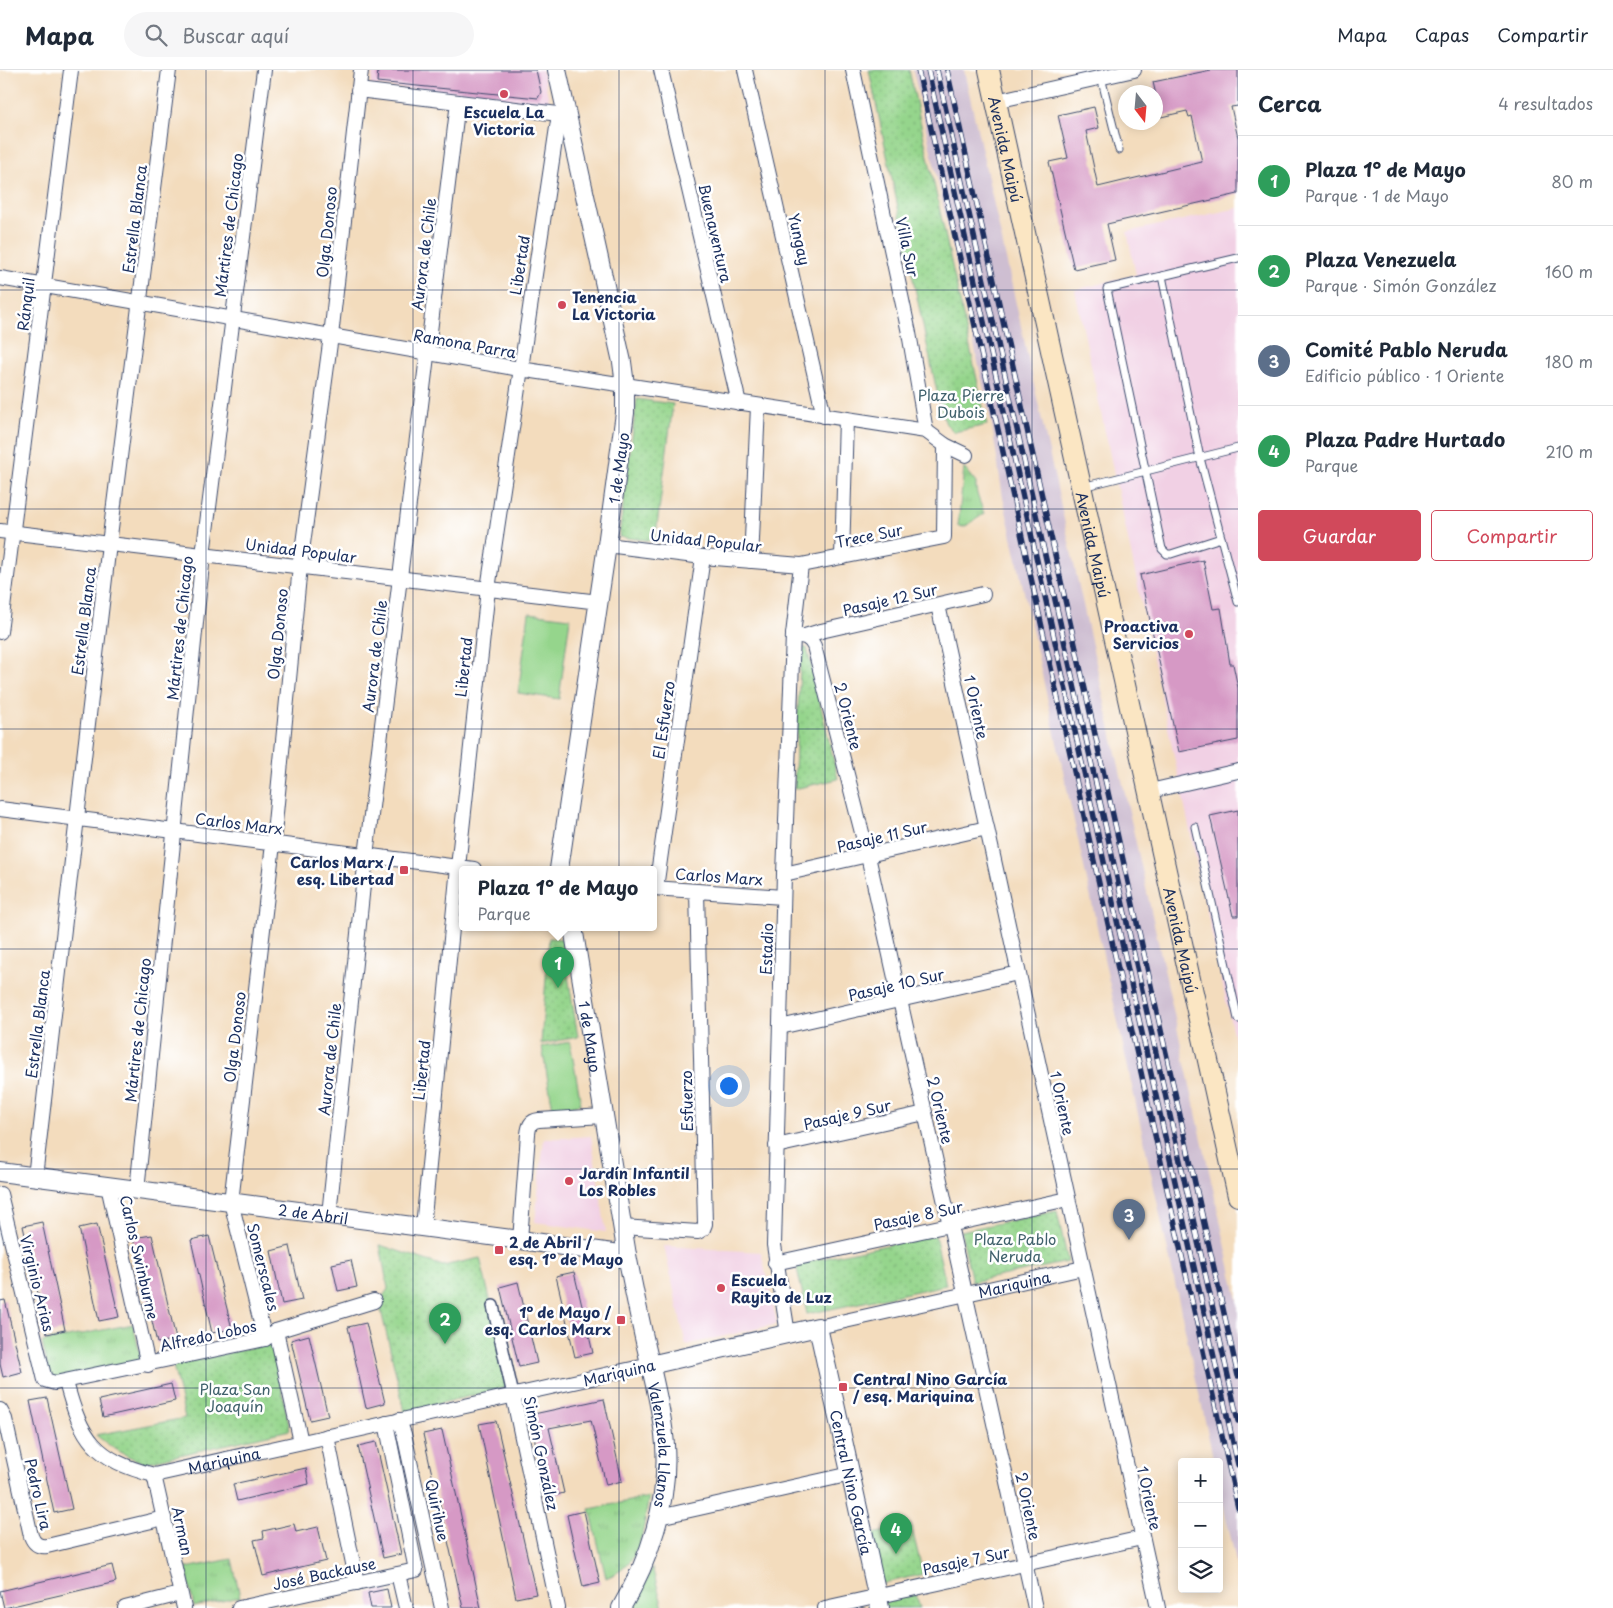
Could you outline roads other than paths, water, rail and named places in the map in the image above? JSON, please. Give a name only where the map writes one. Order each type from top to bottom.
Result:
[{"type":"main road","name":"Avenida Maipú","points":[[989,70],[1237,1188]]},
{"type":"street","name":"Ránquil","points":[[0,632],[6,532],[44,285],[71,70]]},
{"type":"street","name":"Estrella Blanca","points":[[35,1177],[108,544],[170,70]]},
{"type":"street","name":"Mártires de Chicago","points":[[137,1190],[203,555],[264,70]]},
{"type":"street","name":"Olga Donoso","points":[[231,1202],[273,844],[300,566],[332,336],[361,70]]},
{"type":"street","name":"1 de Mayo","points":[[557,70],[563,114],[625,385],[625,413],[559,866]]},
{"type":"street","name":"Buenaventura","points":[[661,70],[738,403]]},
{"type":"street","name":"Yungay","points":[[745,70],[824,416]]},
{"type":"street","name":"Villa Sur","points":[[853,70],[907,324],[926,431]]},
{"type":"street","points":[[996,101],[1134,70]]},
{"type":"street","points":[[358,90],[563,114]]},
{"type":"street","name":"Aurora de Chile","points":[[329,1215],[366,856],[458,102]]},
{"type":"street","name":"Libertad","points":[[423,1227],[458,867],[488,589],[520,370],[563,114]]},
{"type":"street","name":"Ramona Parra","points":[[0,278],[520,370],[926,431]]},
{"type":"street","points":[[751,561],[758,406]]},
{"type":"street","points":[[842,557],[846,419]]},
{"type":"street","points":[[926,431],[945,445],[966,455]]},
{"type":"street","name":"Trece Sur","points":[[801,565],[944,537],[945,445]]},
{"type":"street","name":"Unidad Popular","points":[[6,532],[599,602]]},
{"type":"street","name":"Unidad Popular","points":[[607,545],[703,557],[801,565]]},
{"type":"street","name":"El Esfuerzo","points":[[657,868],[703,557]]},
{"type":"street","name":"Estadio","points":[[788,1334],[775,1263],[774,1245],[783,897],[799,636],[801,565]]},
{"type":"street","name":"Pasaje 12 Sur","points":[[799,636],[984,594]]},
{"type":"street","name":"1 Oriente","points":[[938,605],[1158,1608]]},
{"type":"street","name":"2 Oriente","points":[[799,636],[809,638],[814,646],[868,856],[1035,1608]]},
{"type":"street","points":[[1150,791],[1238,771]]},
{"type":"street","name":"Carlos Marx","points":[[0,809],[458,867]]},
{"type":"street","name":"Pasaje 11 Sur","points":[[784,874],[987,828]]},
{"type":"street","name":"Carlos Marx","points":[[657,888],[783,897]]},
{"type":"street","name":"Esfuerzo","points":[[622,1228],[698,1232],[703,1229],[705,1224],[697,891]]},
{"type":"street","name":"1 de Mayo","points":[[574,931],[622,1228],[650,1365]]},
{"type":"street","name":"Pasaje 10 Sur","points":[[780,1027],[1018,973]]},
{"type":"street","name":"Pasaje 9 Sur","points":[[776,1146],[925,1113]]},
{"type":"street","points":[[520,1240],[530,1124],[538,1120],[603,1116]]},
{"type":"street","name":"2 de Abril","points":[[0,1172],[627,1255]]},
{"type":"street","name":"Carlos Swinburne","points":[[108,1186],[148,1365]]},
{"type":"street","name":"Virginio Arias","points":[[0,1194],[45,1380]]},
{"type":"street","name":"Pasaje 8 Sur","points":[[775,1263],[1068,1199]]},
{"type":"street","name":"Somerscales","points":[[231,1202],[271,1335],[300,1442]]},
{"type":"street","name":"Mariquina","points":[[154,1475],[1083,1268]]},
{"type":"street","name":"Alfredo Lobos","points":[[45,1380],[55,1384],[148,1365],[271,1335],[374,1301]]},
{"type":"street","name":"Simón González","points":[[493,1306],[558,1607]]},
{"type":"street","name":"Central Nino García","points":[[818,1328],[879,1602]]},
{"type":"street","name":"Valenzuela Llanos","points":[[621,1608],[653,1538],[659,1517],[664,1485],[665,1446],[660,1406],[650,1365]]},
{"type":"street","points":[[66,1382],[75,1413],[89,1441],[117,1462],[154,1475]]},
{"type":"street","name":"Pedro Lira","points":[[0,1410],[5,1419],[31,1536],[37,1544],[47,1546],[164,1518]]},
{"type":"street","name":"José Backause","points":[[239,1608],[296,1602],[357,1583],[416,1570],[393,1422]]},
{"type":"street","name":"Quirihue","points":[[393,1422],[404,1434],[442,1608]]},
{"type":"street","points":[[327,1436],[357,1583]]},
{"type":"street","points":[[659,1517],[851,1474]]},
{"type":"street","name":"Arman","points":[[154,1475],[184,1608]]},
{"type":"street","name":"Pasaje 7 Sur","points":[[825,1608],[879,1602],[1025,1564],[1142,1538]]},
{"type":"street","points":[[398,1574],[406,1608]]},
{"type":"street","points":[[125,1608],[162,1603],[180,1594]]},
{"type":"lane","points":[[1101,77],[1119,150]]},
{"type":"lane","points":[[1221,538],[1167,554],[1162,549],[1107,289],[1238,258]]},
{"type":"lane","points":[[1162,276],[1200,458],[1238,602]]},
{"type":"lane","points":[[1082,487],[1238,448]]},
{"type":"lane","points":[[1195,826],[1238,1019]]},
{"type":"railway","points":[[918,70],[1238,1508]]},
{"type":"railway","points":[[928,70],[1238,1465]]},
{"type":"railway","points":[[937,70],[1238,1421]]},
{"type":"railway","points":[[947,70],[1238,1376]]},
{"type":"place","name":"Escuela La Victoria","points":[[504,94]]},
{"type":"place","name":"Tenencia La Victoria","points":[[562,305]]},
{"type":"place","name":"Proactiva Servicios","points":[[1189,634]]},
{"type":"place","name":"Carlos Marx / esq. Libertad","points":[[404,870]]},
{"type":"place","name":"Plaza 1° de Mayo","points":[[558,988]]},
{"type":"place","name":"Jardín Infantil Los Robles","points":[[569,1181]]},
{"type":"place","name":"Comité Pablo Neruda","points":[[1129,1240]]},
{"type":"place","name":"2 de Abril / esq. 1° de Mayo","points":[[499,1250]]},
{"type":"place","name":"Escuela Rayito de Luz","points":[[721,1288]]},
{"type":"place","name":"1° de Mayo / esq. Carlos Marx","points":[[621,1320]]},
{"type":"place","name":"Plaza Venezuela","points":[[445,1344]]},
{"type":"place","name":"Central Nino García / esq. Mariquina","points":[[843,1387]]},
{"type":"place","name":"Plaza Padre Hurtado","points":[[896,1554]]},
{"type":"park label","name":"Plaza Pierre Dubois","points":[[961,402]]},
{"type":"park label","name":"Plaza Pablo Neruda","points":[[1015,1246]]},
{"type":"park label","name":"Plaza San Joaquín","points":[[235,1396]]}]
